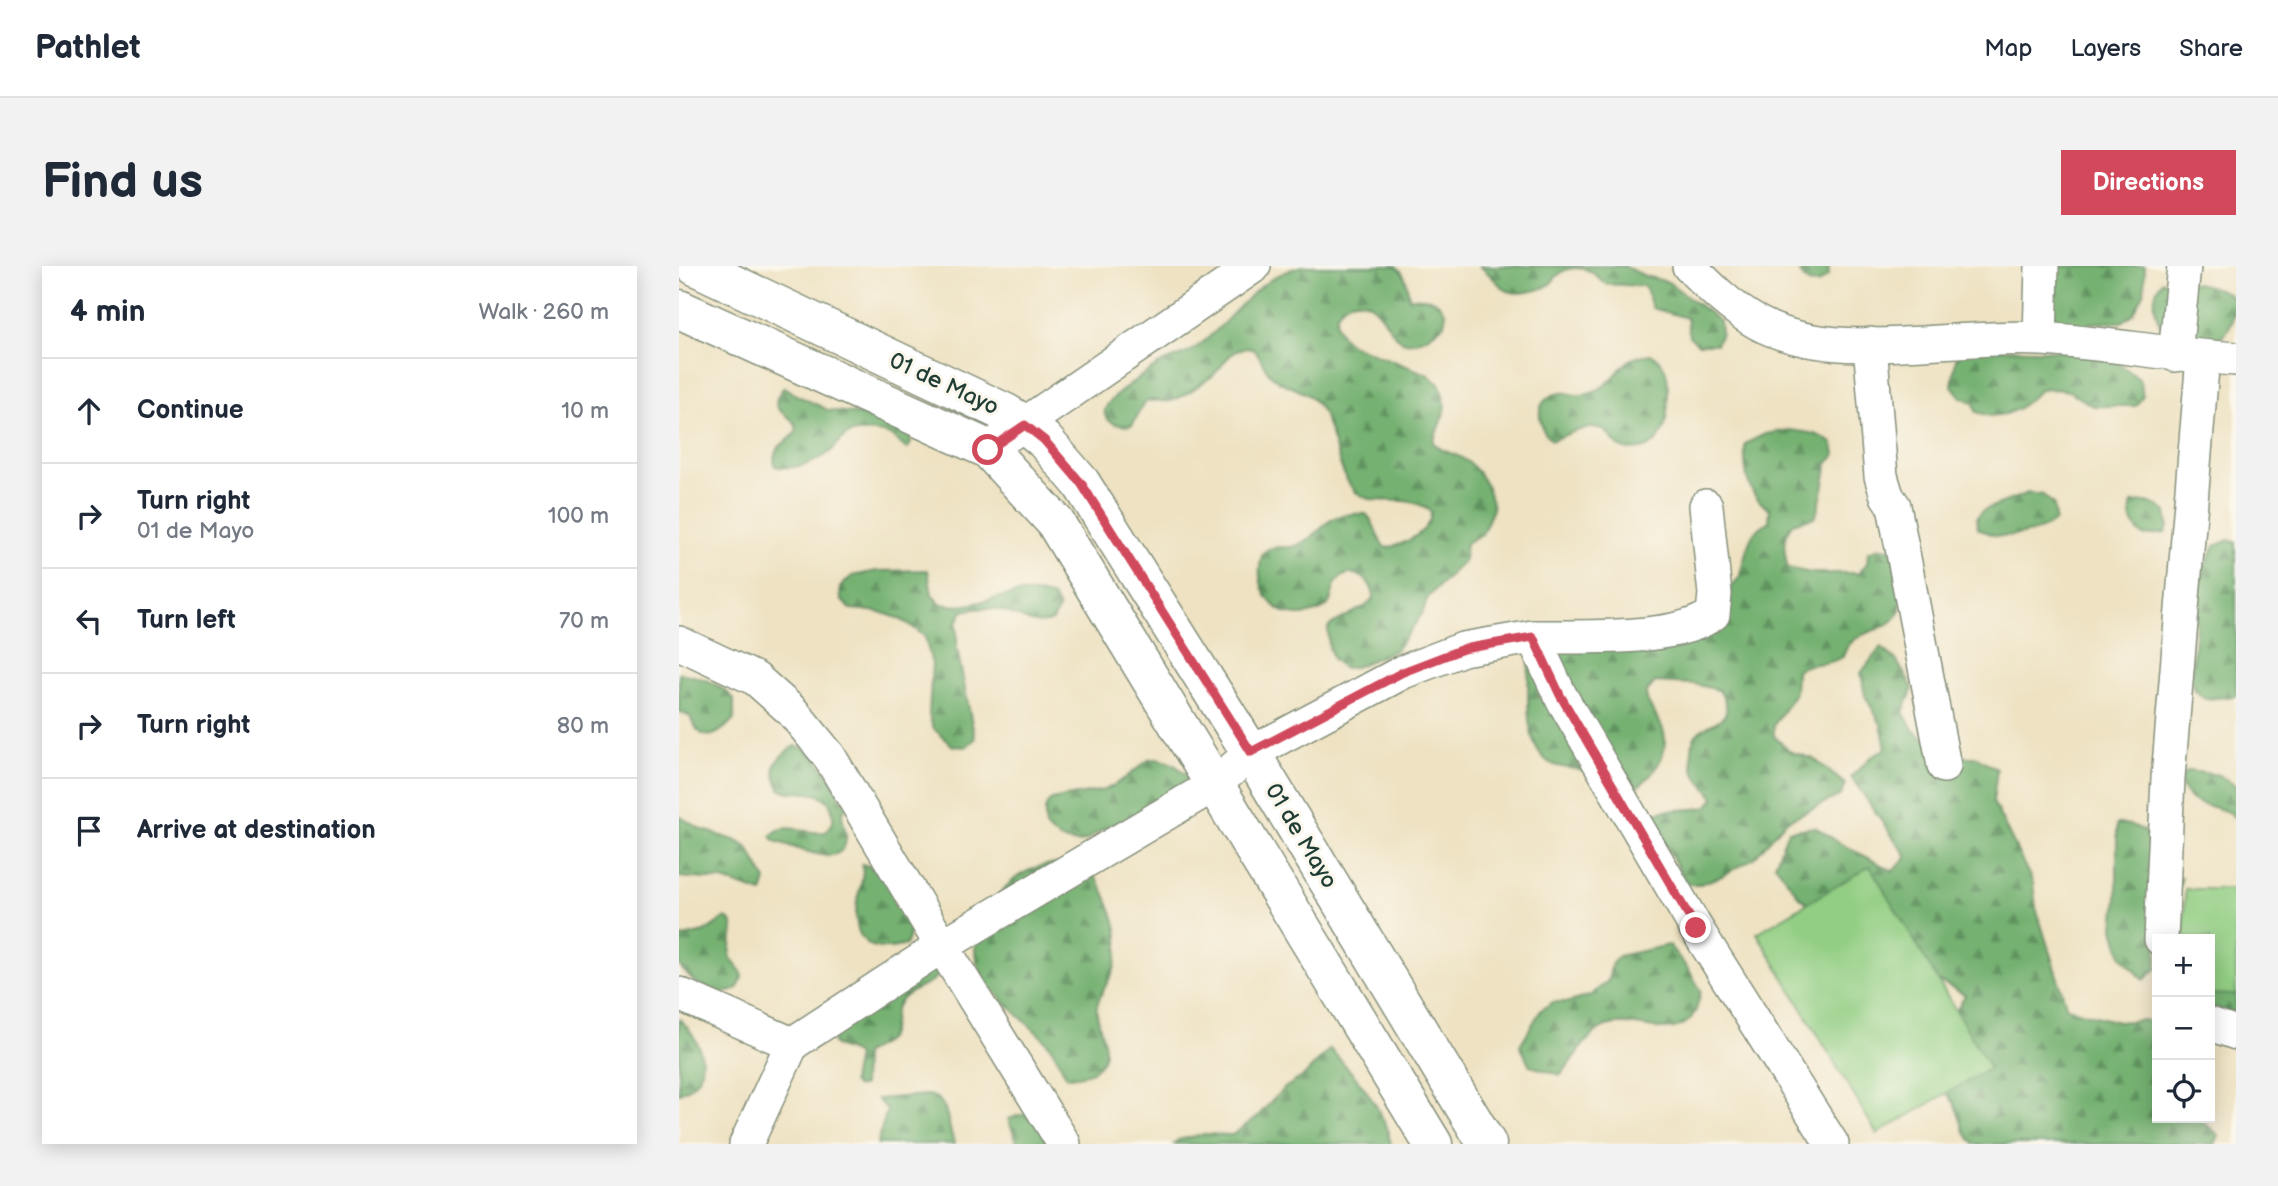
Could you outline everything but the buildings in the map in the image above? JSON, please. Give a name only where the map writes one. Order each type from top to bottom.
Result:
[{"type":"street","name":"01 de Mayo","points":[[695,266],[1006,413],[1044,440],[1081,483],[1251,752],[1487,1144]]},
{"type":"street","points":[[988,450],[1254,266]]},
{"type":"street","points":[[1689,266],[1716,279],[1739,312],[1789,335],[1822,342],[1870,344],[2040,338],[2236,359]]},
{"type":"street","points":[[2040,338],[2042,266]]},
{"type":"street","points":[[2161,934],[2189,356],[2185,266]]},
{"type":"street","name":"01 de Mayo","points":[[679,309],[988,450],[1055,522],[1433,1144]]},
{"type":"street","points":[[1870,344],[1881,476],[1887,496],[1894,506],[1944,765]]},
{"type":"street","points":[[746,1144],[792,1044],[942,946],[1214,785],[1251,752],[1403,672],[1463,649],[1533,637],[1639,634],[1684,628],[1707,618],[1713,614],[1715,594],[1706,506]]},
{"type":"street","points":[[1533,637],[1560,695],[1696,928],[1832,1144]]},
{"type":"street","points":[[679,643],[756,679],[792,711],[829,756],[1064,1144]]},
{"type":"street","points":[[679,994],[792,1044]]},
{"type":"street","points":[[2215,1026],[2236,1033]]},
{"type":"green space","points":[[1303,266],[1396,266],[1404,277],[1409,298],[1430,299],[1439,304],[1446,313],[1444,324],[1417,341],[1401,340],[1375,308],[1361,301],[1345,305],[1339,311],[1336,318],[1337,327],[1352,345],[1427,374],[1440,385],[1446,407],[1433,442],[1474,467],[1487,487],[1493,509],[1482,534],[1466,543],[1464,561],[1428,597],[1422,614],[1396,650],[1355,667],[1343,668],[1333,659],[1328,628],[1366,606],[1374,598],[1370,585],[1360,576],[1348,574],[1336,583],[1325,608],[1306,614],[1281,611],[1265,594],[1260,569],[1262,555],[1270,549],[1298,545],[1308,540],[1332,519],[1351,514],[1366,514],[1386,548],[1408,541],[1422,531],[1427,526],[1431,512],[1413,502],[1372,499],[1356,492],[1345,476],[1321,410],[1309,396],[1270,374],[1253,349],[1242,349],[1231,354],[1213,376],[1181,397],[1168,401],[1148,401],[1132,425],[1111,422],[1105,414],[1108,404],[1118,394],[1164,362],[1194,349],[1256,290],[1285,272]]},
{"type":"green space","points":[[1479,266],[1624,266],[1645,276],[1668,282],[1720,321],[1721,333],[1716,344],[1698,344],[1689,336],[1687,318],[1652,308],[1643,286],[1606,284],[1588,270],[1568,269],[1542,288],[1518,293],[1505,290]]},
{"type":"green space","points":[[1801,266],[1829,266],[1828,276],[1818,284],[1808,283],[1800,274]]},
{"type":"green space","points":[[2043,266],[2145,266],[2144,294],[2133,314],[2122,322],[2091,323],[2077,328],[2063,328],[2026,307],[2027,289]]},
{"type":"green space","points":[[2163,281],[2210,286],[2234,298],[2232,322],[2225,334],[2207,348],[2162,329],[2155,298]]},
{"type":"green space","points":[[1966,348],[2105,352],[2139,379],[2143,395],[2136,406],[2093,406],[2069,391],[2040,390],[2018,409],[1990,416],[1976,412],[1974,403],[1961,397],[1952,386],[1956,359]]},
{"type":"green space","points":[[1651,354],[1663,365],[1668,385],[1667,418],[1656,441],[1640,449],[1626,449],[1599,428],[1581,430],[1552,440],[1547,436],[1542,427],[1540,412],[1549,397],[1562,393],[1576,395],[1594,392],[1632,359]]},
{"type":"green space","points":[[784,387],[828,410],[873,416],[909,430],[911,443],[907,449],[890,435],[857,432],[847,435],[831,451],[812,462],[797,467],[775,466],[776,451],[796,431],[794,422],[777,407],[778,396]]},
{"type":"green space","points":[[1789,430],[1823,437],[1833,444],[1835,455],[1827,464],[1815,517],[1792,523],[1789,528],[1785,545],[1788,568],[1811,573],[1859,573],[1867,563],[1868,552],[1880,548],[1891,549],[1901,592],[1900,608],[1895,618],[1887,625],[1857,638],[1849,645],[1843,657],[1796,670],[1795,693],[1774,725],[1774,736],[1791,752],[1814,759],[1845,784],[1841,795],[1786,821],[1754,858],[1722,876],[1700,884],[1687,884],[1649,815],[1707,807],[1714,798],[1696,775],[1692,752],[1697,734],[1725,715],[1725,701],[1719,690],[1694,684],[1655,682],[1646,693],[1649,705],[1664,732],[1664,751],[1656,769],[1634,789],[1573,768],[1553,765],[1541,754],[1534,743],[1529,715],[1529,659],[1677,624],[1718,604],[1740,576],[1752,536],[1769,521],[1770,509],[1756,497],[1748,481],[1745,444],[1765,434]]},
{"type":"green space","points":[[2028,493],[2043,495],[2054,505],[2055,520],[2036,531],[2009,536],[1992,534],[1978,528],[1977,518],[1984,510]]},
{"type":"green space","points":[[2147,502],[2166,512],[2168,527],[2165,533],[2144,536],[2134,525],[2131,517],[2132,503]]},
{"type":"green space","points":[[2228,540],[2236,542],[2236,696],[2205,699],[2194,690],[2191,676],[2201,575],[2215,546]]},
{"type":"green space","points":[[928,570],[932,595],[940,604],[964,606],[1031,593],[1053,597],[1059,608],[1053,621],[1045,623],[1028,621],[994,608],[963,611],[957,622],[957,649],[975,739],[966,747],[953,746],[933,728],[929,715],[932,664],[925,637],[899,619],[873,611],[851,609],[841,600],[840,587],[852,576],[877,571]]},
{"type":"green space","points":[[1881,647],[1896,660],[1913,688],[1903,712],[1914,731],[1941,752],[1961,757],[1977,757],[1997,769],[1993,802],[2033,883],[2036,908],[2067,1008],[2118,1022],[2152,1022],[2152,1123],[2204,1123],[2219,1135],[2215,1144],[1974,1144],[1965,1132],[1955,1104],[1927,1066],[1965,995],[1831,923],[1799,896],[1775,864],[1788,831],[1815,827],[1893,871],[1907,857],[1851,777],[1870,758],[1886,748],[1881,724],[1865,696],[1861,673]]},
{"type":"green space","points":[[679,673],[709,681],[728,693],[734,699],[734,719],[715,734],[709,736],[699,731],[690,716],[679,711]]},
{"type":"green space","points":[[794,746],[810,753],[818,761],[846,807],[842,813],[846,840],[843,849],[836,854],[805,851],[775,841],[771,836],[777,831],[790,828],[826,832],[833,822],[829,802],[823,797],[781,790],[775,775],[775,764]]},
{"type":"green space","points":[[1150,759],[1173,764],[1190,780],[1162,818],[1116,823],[1082,842],[1059,838],[1046,827],[1045,810],[1050,801],[1104,790]]},
{"type":"green space","points":[[2189,771],[2219,775],[2236,786],[2236,819],[2221,809],[2203,805],[2188,796],[2180,776]]},
{"type":"green space","points":[[679,816],[701,829],[737,841],[748,848],[766,880],[762,893],[723,880],[679,877]]},
{"type":"green space","points":[[2117,824],[2139,828],[2146,833],[2157,848],[2168,877],[2182,877],[2159,934],[2152,934],[2152,973],[2144,980],[2122,957],[2114,928],[2117,897]]},
{"type":"green space","points":[[862,864],[887,872],[909,917],[906,945],[893,948],[873,946],[861,935],[856,915]]},
{"type":"green space","points":[[1051,864],[1080,868],[1094,875],[1106,897],[1118,933],[1115,966],[1097,1006],[1104,1057],[1098,1067],[1090,1072],[1067,1077],[1049,1045],[1004,1002],[983,977],[975,949],[981,926],[1004,889],[1025,872]]},
{"type":"green space","points":[[1870,866],[1990,1068],[1877,1134],[1757,933]]},
{"type":"green space","points":[[2185,889],[2236,889],[2236,995],[2215,994],[2215,934],[2184,934]]},
{"type":"green space","points":[[725,918],[731,921],[733,928],[730,957],[742,973],[737,988],[717,992],[693,980],[679,965],[679,938],[704,932]]},
{"type":"green space","points":[[1669,945],[1689,970],[1701,991],[1695,1012],[1686,1023],[1676,1028],[1664,1029],[1612,1025],[1600,1029],[1589,1038],[1561,1075],[1530,1066],[1520,1045],[1541,1010],[1553,1002],[1570,1002],[1591,995],[1608,981],[1612,963],[1619,956]]},
{"type":"green space","points":[[2236,963],[2236,1014],[2215,1008],[2215,978]]},
{"type":"green space","points":[[904,965],[940,970],[933,980],[907,995],[898,1004],[888,1039],[864,1055],[863,1086],[856,1087],[852,1082],[857,1055],[833,1043],[833,1030]]},
{"type":"green space","points":[[679,1019],[694,1037],[699,1048],[701,1069],[698,1079],[679,1093]]},
{"type":"green space","points":[[1330,1049],[1359,1081],[1375,1105],[1391,1144],[1174,1144],[1178,1140],[1205,1134],[1232,1135],[1257,1117],[1283,1089],[1305,1075]]},
{"type":"green space","points":[[933,1096],[944,1106],[955,1144],[877,1144],[887,1110],[877,1099]]},
{"type":"green space","points":[[1020,1115],[1034,1115],[1073,1144],[1018,1144],[1008,1119]]},
{"type":"route","points":[[988,450],[1025,425],[1044,440],[1081,483],[1251,752],[1403,672],[1463,649],[1533,637],[1560,695],[1696,928]]}]
